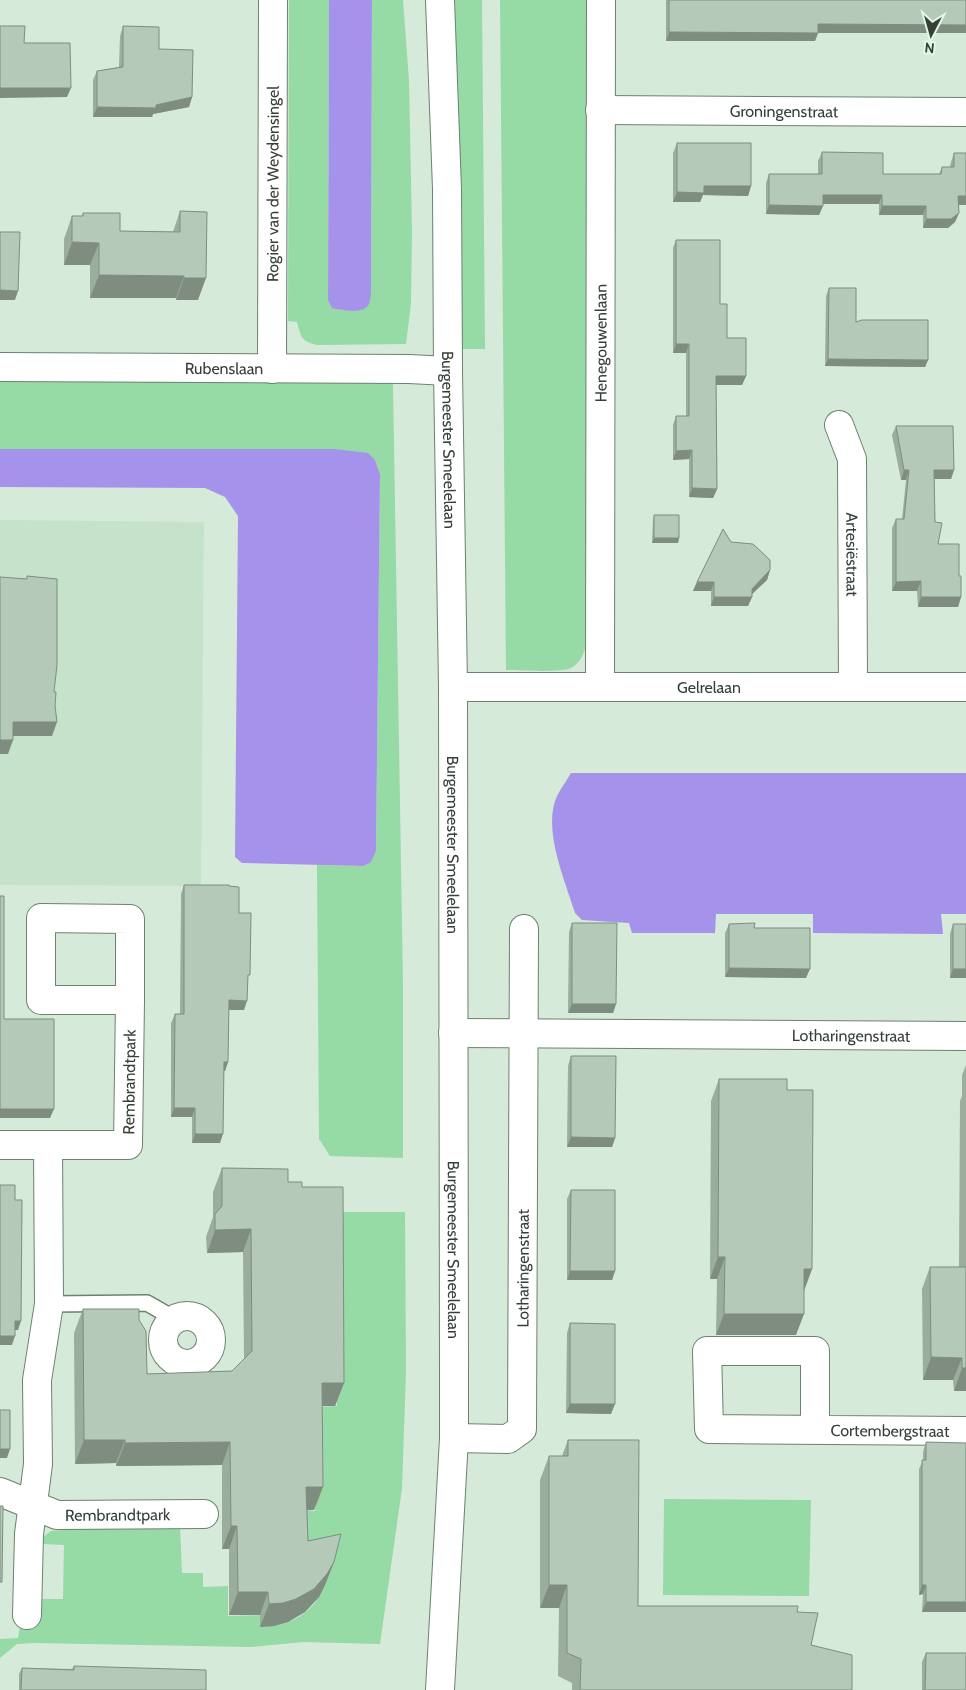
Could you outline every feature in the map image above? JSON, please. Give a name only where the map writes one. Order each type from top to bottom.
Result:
[{"type":"street","name":"Rogier van der Weydensingel","points":[[272,369],[273,0]]},
{"type":"street","name":"Burgemeester Smeelelaan","points":[[440,0],[447,189],[453,687],[454,1438],[440,1690]]},
{"type":"street","name":"Henegouwenlaan","points":[[600,687],[601,0]]},
{"type":"street","name":"Groningenstraat","points":[[600,110],[966,112]]},
{"type":"street","name":"Rubenslaan","points":[[0,367],[448,371]]},
{"type":"street","name":"Artesiëstraat","points":[[839,425],[852,459],[852,687]]},
{"type":"street","name":"Gelrelaan","points":[[453,687],[966,687]]},
{"type":"street","name":"Lotharingenstraat","points":[[454,1438],[508,1439],[522,1429],[524,929]]},
{"type":"street","name":"Rembrandtpark","points":[[0,1145],[128,1145],[130,1000]]},
{"type":"street","name":"Lotharingenstraat","points":[[453,1033],[966,1036]]},
{"type":"street","points":[[27,1615],[29,1534],[38,1464],[38,1380],[49,1304],[48,1145]]},
{"type":"street","name":"Cortembergstraat","points":[[815,1430],[814,1351],[708,1351],[709,1429],[815,1430],[966,1431]]},
{"type":"street","name":"Rembrandtpark","points":[[0,1492],[57,1515],[204,1514]]},
{"type":"lane","points":[[49,1304],[147,1303],[174,1319]]},
{"type":"shaded area","points":[[329,0],[372,0],[371,293],[369,304],[363,310],[358,311],[332,308],[328,300]]},
{"type":"shaded area","points":[[0,449],[335,449],[368,453],[375,460],[380,474],[376,851],[371,862],[363,866],[242,863],[235,857],[238,516],[225,497],[205,488],[0,487]]},
{"type":"shaded area","points":[[0,520],[204,522],[201,886],[0,885]]},
{"type":"shaded area","points":[[571,773],[966,773],[966,914],[941,914],[943,934],[813,933],[813,914],[716,914],[715,933],[632,933],[629,923],[582,920],[575,913],[553,839],[553,809],[557,796]]},
{"type":"green space","points":[[289,0],[329,0],[328,300],[371,292],[372,0],[403,0],[409,81],[412,231],[411,303],[406,344],[317,345],[302,338],[297,322],[288,321]]},
{"type":"green space","points":[[453,0],[482,0],[485,349],[462,349]]},
{"type":"green space","points":[[500,0],[587,0],[586,645],[583,655],[577,664],[565,670],[506,670]]},
{"type":"green space","points":[[0,380],[371,380],[393,384],[403,986],[403,1158],[330,1156],[319,1139],[317,865],[363,866],[376,850],[380,474],[375,460],[335,449],[0,449]]},
{"type":"green space","points":[[337,1212],[405,1212],[406,1371],[402,1488],[380,1644],[303,1642],[251,1647],[33,1643],[17,1644],[0,1658],[0,1639],[18,1638],[21,1620],[40,1619],[41,1599],[63,1599],[64,1545],[43,1544],[43,1537],[51,1531],[63,1530],[64,1528],[180,1527],[182,1573],[203,1573],[203,1587],[228,1586],[228,1616],[264,1615],[265,1625],[260,1625],[260,1627],[273,1626],[296,1619],[305,1613],[320,1596],[329,1572],[299,1560],[287,1511],[315,1511],[314,1407],[337,1406]]},
{"type":"green space","points":[[664,1499],[811,1500],[809,1596],[663,1595]]},
{"type":"building","points":[[669,0],[966,0],[966,25],[818,24],[818,33],[669,32]]},
{"type":"building","points":[[0,26],[25,26],[24,43],[70,43],[71,88],[0,88]]},
{"type":"building","points":[[123,26],[159,27],[159,49],[193,50],[192,97],[156,105],[156,108],[97,107],[97,71],[123,67]]},
{"type":"building","points":[[677,143],[751,143],[751,186],[704,186],[704,193],[677,192]]},
{"type":"building","points":[[822,152],[883,153],[883,174],[941,174],[942,167],[954,167],[954,153],[966,153],[966,196],[958,196],[959,213],[951,219],[926,219],[926,206],[882,206],[882,195],[823,195],[823,206],[769,205],[769,174],[822,174]]},
{"type":"building","points":[[180,211],[207,212],[206,278],[99,275],[99,243],[72,242],[72,216],[83,216],[83,213],[120,213],[120,231],[180,232]]},
{"type":"building","points":[[0,232],[20,232],[18,291],[0,290]]},
{"type":"building","points":[[676,240],[720,240],[720,304],[727,304],[727,338],[746,338],[746,376],[716,376],[717,489],[692,488],[692,450],[676,451],[676,416],[689,416],[689,344],[676,344]]},
{"type":"building","points":[[829,288],[856,288],[856,322],[862,320],[928,320],[928,360],[828,359]]},
{"type":"building","points":[[896,426],[953,426],[954,470],[934,470],[935,522],[942,523],[938,544],[959,544],[961,597],[921,597],[921,581],[896,582],[896,519],[904,519],[909,470],[904,470]]},
{"type":"building","points":[[654,515],[679,515],[679,538],[654,538]]},
{"type":"building","points":[[723,529],[731,542],[753,544],[770,560],[770,570],[752,589],[752,597],[714,597],[714,582],[697,582]]},
{"type":"building","points":[[27,576],[57,579],[57,665],[54,692],[56,692],[57,722],[13,722],[13,740],[0,740],[0,577],[27,579]]},
{"type":"building","points":[[184,885],[229,885],[239,887],[239,913],[251,913],[250,975],[248,975],[247,1001],[229,1000],[228,1062],[224,1062],[223,1134],[195,1134],[195,1108],[174,1108],[175,1014],[184,1014]]},
{"type":"building","points":[[0,896],[4,896],[4,1019],[54,1019],[54,1109],[0,1109]]},
{"type":"building","points":[[572,923],[617,923],[616,1004],[572,1004]]},
{"type":"building","points":[[755,923],[754,928],[810,928],[810,969],[729,968],[729,924]]},
{"type":"building","points":[[953,924],[966,924],[966,969],[953,969]]},
{"type":"building","points":[[571,1056],[616,1056],[615,1138],[571,1137]]},
{"type":"building","points":[[719,1079],[787,1079],[787,1090],[813,1090],[812,1269],[804,1269],[804,1314],[724,1314],[725,1257],[718,1257]]},
{"type":"building","points":[[222,1168],[288,1169],[288,1182],[302,1182],[302,1187],[343,1187],[344,1383],[322,1383],[323,1487],[306,1487],[308,1541],[341,1534],[334,1562],[327,1574],[314,1589],[296,1599],[283,1603],[269,1604],[268,1592],[238,1592],[237,1526],[231,1526],[230,1442],[125,1443],[125,1440],[84,1440],[83,1309],[139,1309],[139,1320],[146,1331],[147,1374],[232,1371],[252,1351],[251,1229],[215,1230],[215,1214],[222,1206]]},
{"type":"building","points":[[0,1185],[15,1185],[15,1200],[22,1200],[21,1321],[15,1321],[15,1336],[0,1336]]},
{"type":"building","points":[[571,1190],[615,1190],[615,1271],[570,1271]]},
{"type":"building","points":[[930,1267],[966,1267],[966,1368],[962,1368],[962,1358],[931,1357]]},
{"type":"building","points":[[570,1323],[615,1324],[615,1404],[570,1404]]},
{"type":"building","points":[[0,1410],[10,1410],[10,1449],[0,1449]]},
{"type":"building","points":[[568,1440],[639,1440],[638,1606],[798,1606],[797,1612],[818,1613],[811,1645],[852,1655],[852,1690],[580,1690],[581,1659],[567,1653],[567,1585],[549,1585],[549,1456],[568,1456]]},
{"type":"building","points":[[926,1442],[966,1443],[966,1602],[926,1602],[926,1585],[922,1585],[922,1460],[926,1460]]},
{"type":"building","points":[[0,1506],[3,1506],[2,1582],[0,1582]]},
{"type":"building","points":[[926,1653],[966,1653],[966,1690],[925,1690]]},
{"type":"building","points":[[74,1666],[206,1670],[206,1690],[21,1690],[22,1668],[74,1670]]}]
